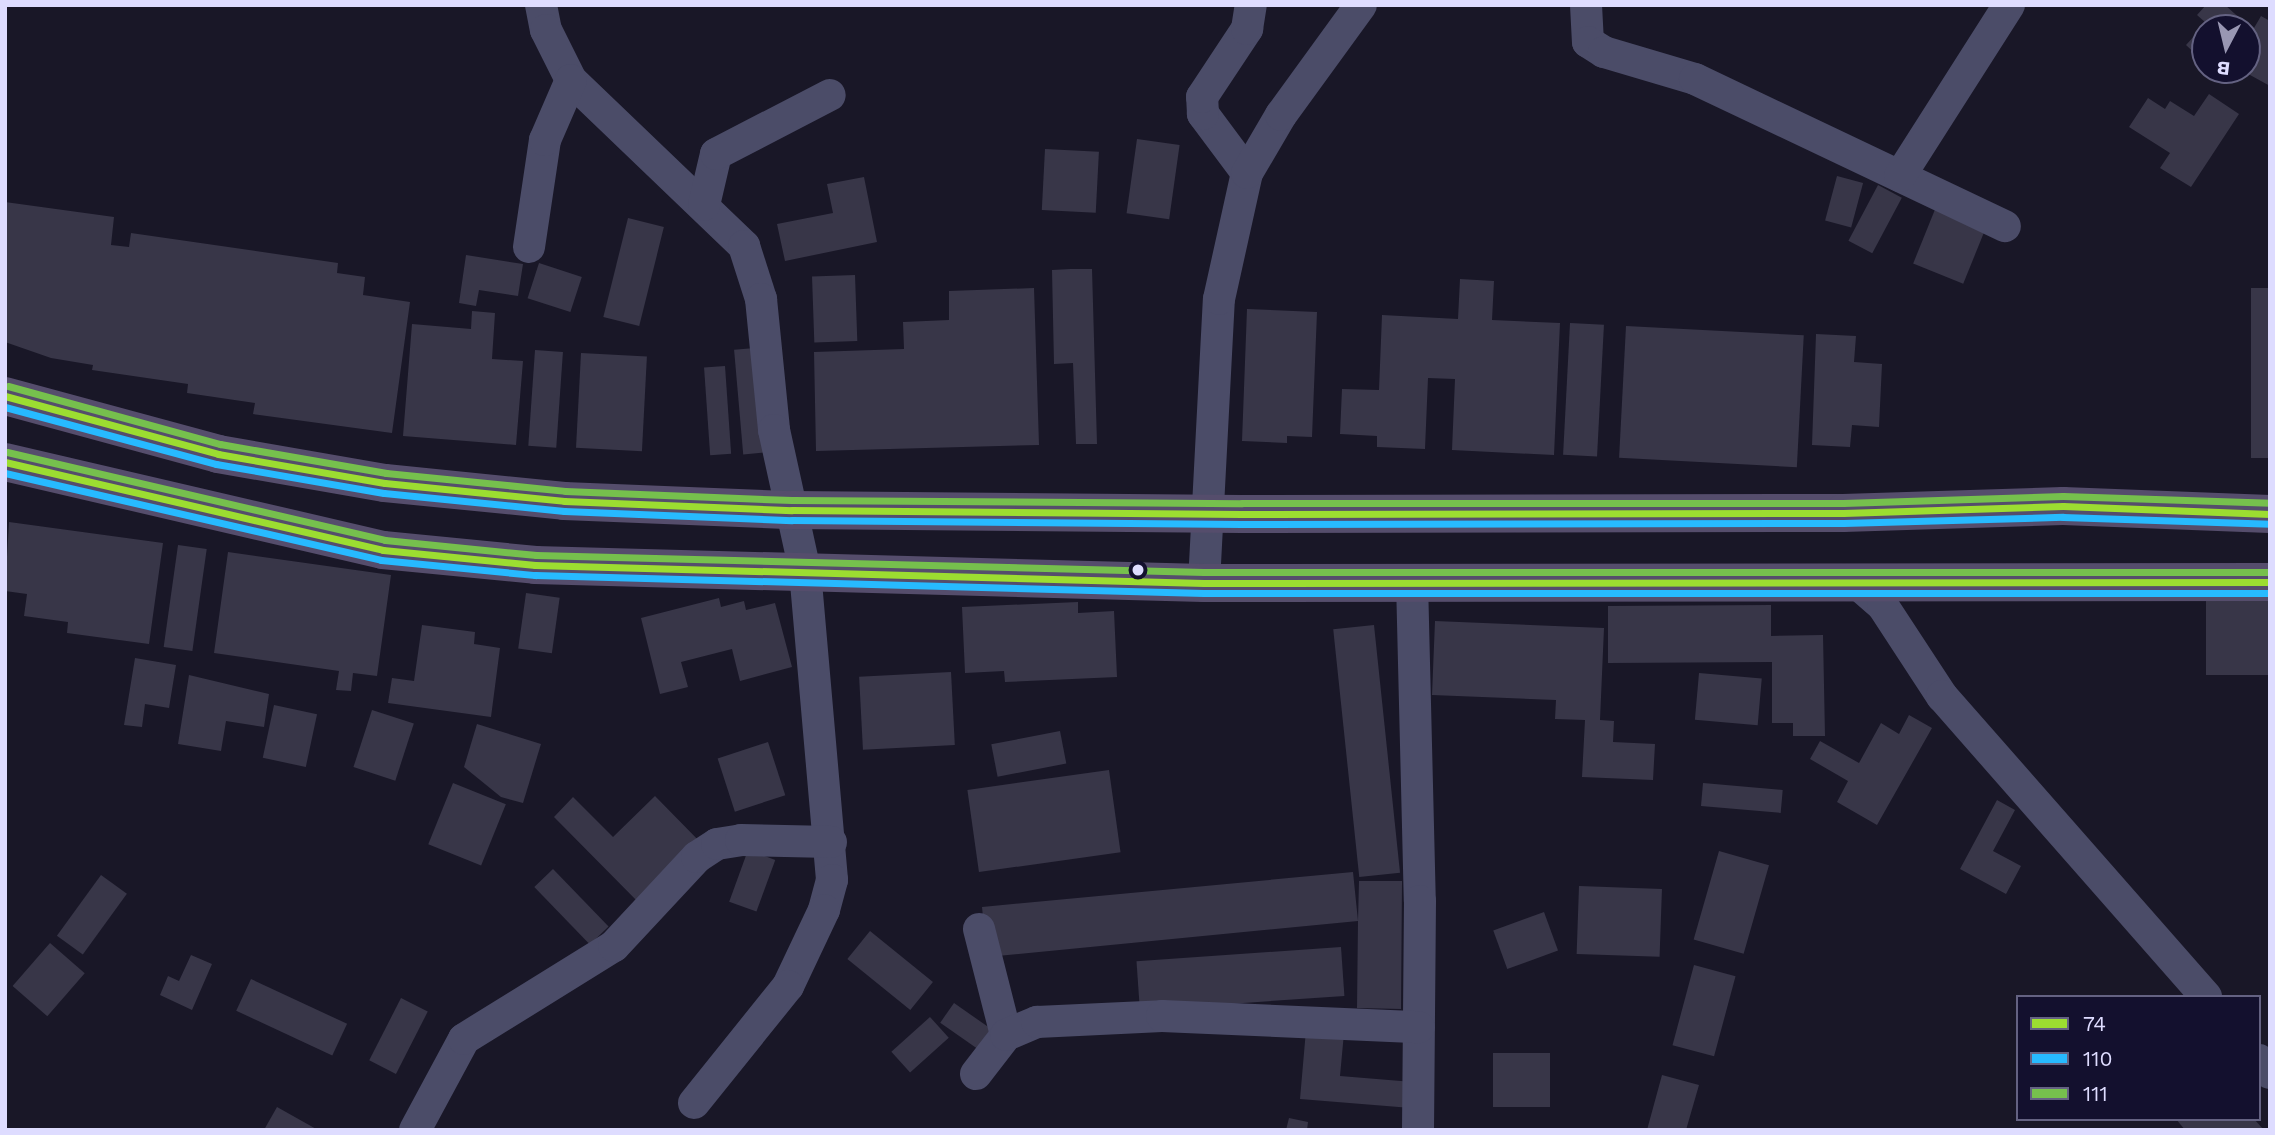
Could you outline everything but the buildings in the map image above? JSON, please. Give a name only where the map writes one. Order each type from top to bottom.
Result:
[{"type":"main road","points":[[5,396],[218,454],[385,484],[564,501],[792,510],[1207,514],[1843,513],[2063,506],[2270,514]]},
{"type":"main road","points":[[5,461],[383,550],[535,565],[1204,583],[1412,581],[1859,585],[2270,582]]},
{"type":"street","points":[[541,5],[547,30],[571,80],[744,246],[761,299],[774,430],[805,571],[831,842],[832,880],[824,910],[788,986],[694,1103]]},
{"type":"street","points":[[1247,173],[1203,114],[1202,97],[1247,29],[1251,5]]},
{"type":"street","points":[[1204,583],[1219,299],[1247,173],[1281,115],[1361,5]]},
{"type":"street","points":[[1586,5],[1588,42],[1604,52],[1695,79],[2005,226]]},
{"type":"street","points":[[1900,176],[2010,5]]},
{"type":"street","points":[[529,247],[545,140],[571,80]]},
{"type":"street","points":[[704,205],[716,154],[830,95]]},
{"type":"street","points":[[1412,581],[1419,1027],[1418,1130]]},
{"type":"street","points":[[1859,585],[1883,606],[1942,696],[2204,995]]},
{"type":"street","points":[[415,1130],[464,1039],[614,946],[697,857],[717,844],[741,840],[831,842]]},
{"type":"street","points":[[979,929],[1006,1035]]},
{"type":"street","points":[[976,1074],[1006,1035],[1037,1022],[1162,1016],[1419,1027]]},
{"type":"transit line","name":"111","points":[[8,386],[220,444],[386,473],[565,491],[792,500],[1843,503],[2063,496],[2270,503]]},
{"type":"transit line","name":"74","points":[[5,396],[218,454],[385,483],[564,501],[792,510],[1242,514],[1843,513],[2063,506],[2270,514]]},
{"type":"transit line","name":"110","points":[[5,407],[216,464],[384,493],[564,511],[792,520],[1242,524],[1843,523],[2063,517],[2270,524]]},
{"type":"transit line","name":"111","points":[[7,452],[385,540],[536,555],[1204,572],[2270,572]]},
{"type":"transit line","name":"74","points":[[5,462],[383,550],[535,565],[1204,583],[2270,582]]},
{"type":"transit line","name":"110","points":[[5,473],[381,560],[535,575],[1204,593],[2270,593]]}]
